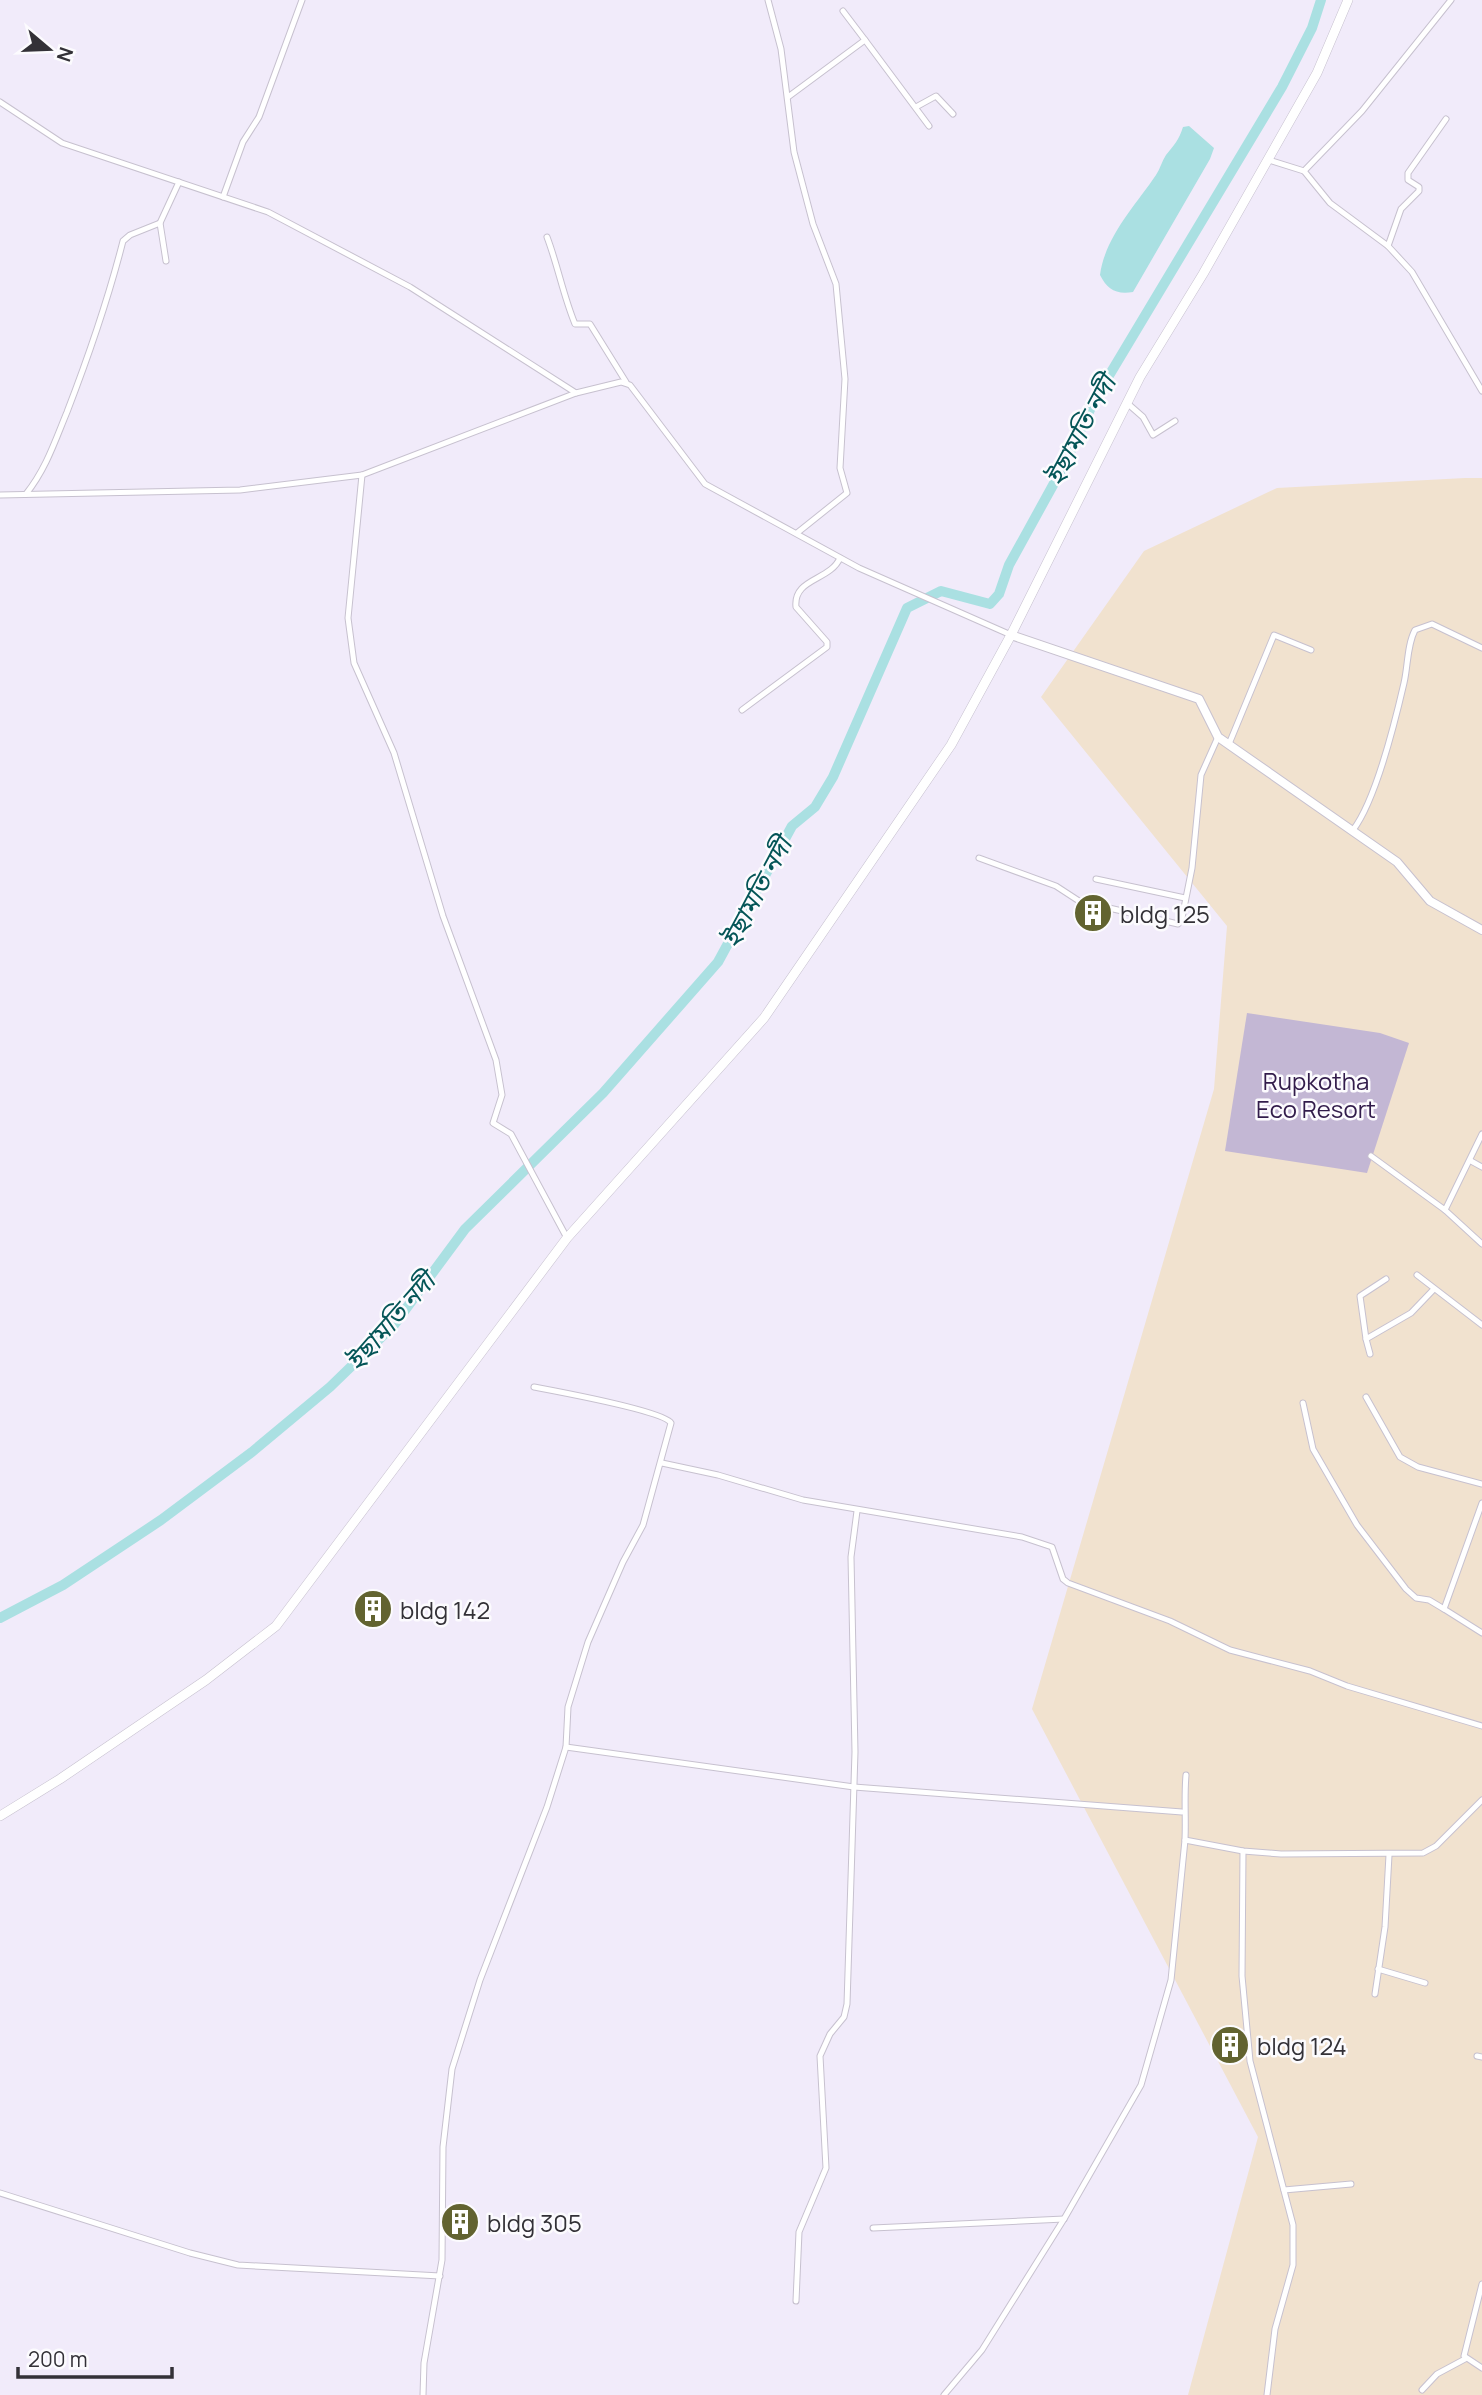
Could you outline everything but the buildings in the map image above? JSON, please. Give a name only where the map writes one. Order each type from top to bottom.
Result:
[{"type":"main road","points":[[0,1816],[60,1779],[206,1680],[276,1626],[567,1238],[625,1170],[738,1050],[778,1000],[951,745],[1011,635],[1127,403],[1317,73],[1348,0]]},
{"type":"street","points":[[223,197],[243,142],[259,117],[302,0]]},
{"type":"street","points":[[768,0],[781,49],[794,152],[813,223],[836,284],[845,379],[840,468],[847,493],[797,533]]},
{"type":"street","points":[[1304,171],[1362,111],[1451,0]]},
{"type":"street","points":[[843,11],[929,125]]},
{"type":"street","points":[[788,97],[865,40]]},
{"type":"street","points":[[916,107],[936,96],[953,114]]},
{"type":"street","points":[[0,102],[62,143],[268,212],[411,287],[576,393]]},
{"type":"street","points":[[1388,246],[1401,209],[1419,191],[1419,187],[1408,180],[1408,173],[1446,119]]},
{"type":"street","points":[[1269,160],[1304,171],[1330,203],[1388,246],[1412,272],[1482,391]]},
{"type":"street","points":[[166,261],[160,223],[179,182]]},
{"type":"street","points":[[26,494],[43,471],[73,396],[104,315],[125,237],[160,223]]},
{"type":"street","points":[[547,237],[556,262],[559,283],[575,324],[590,324],[625,382],[635,390],[698,477],[840,558],[956,613],[1011,635],[1199,699],[1218,737],[1397,862],[1430,901],[1482,930]]},
{"type":"street","points":[[0,495],[240,490],[362,475],[576,393],[625,382]]},
{"type":"street","points":[[1127,403],[1143,417],[1153,435],[1161,433],[1175,421]]},
{"type":"street","points":[[362,475],[348,618],[354,663],[394,752],[443,916],[496,1060],[502,1095],[493,1124],[511,1134],[567,1238]]},
{"type":"street","points":[[742,710],[827,647],[827,642],[796,607],[795,600],[801,587],[828,572],[840,558]]},
{"type":"street","points":[[1353,830],[1363,817],[1373,792],[1404,684],[1415,630],[1427,623],[1432,624],[1482,648]]},
{"type":"street","points":[[1229,744],[1272,637],[1279,635],[1311,650]]},
{"type":"street","points":[[979,858],[1056,886],[1079,901],[1175,924],[1181,922],[1192,868],[1203,769],[1218,737]]},
{"type":"street","points":[[1097,879],[1185,898]]},
{"type":"street","points":[[1445,1210],[1482,1134]]},
{"type":"street","points":[[1371,1156],[1445,1210],[1482,1244]]},
{"type":"street","points":[[1471,1161],[1482,1167]]},
{"type":"street","points":[[1417,1275],[1482,1325]]},
{"type":"street","points":[[1370,1354],[1360,1296],[1386,1279]]},
{"type":"street","points":[[1366,1339],[1411,1313],[1434,1289]]},
{"type":"street","points":[[423,2395],[424,2363],[440,2276],[444,2213],[443,2147],[452,2069],[480,1979],[547,1807],[566,1748],[568,1707],[588,1642],[623,1562],[643,1525],[662,1463],[669,1419],[534,1387]]},
{"type":"street","points":[[1366,1397],[1400,1457],[1418,1467],[1482,1484]]},
{"type":"street","points":[[1303,1403],[1313,1450],[1357,1525],[1406,1589],[1416,1598],[1429,1600],[1482,1633]]},
{"type":"street","points":[[662,1463],[858,1511],[1007,1534],[1047,1545],[1057,1554],[1063,1580],[1068,1583],[1170,1621],[1230,1650],[1310,1671],[1348,1686],[1482,1726]]},
{"type":"street","points":[[1444,1609],[1482,1503]]},
{"type":"street","points":[[796,2301],[799,2232],[826,2168],[820,2056],[830,2034],[844,2017],[847,2004],[855,1787],[851,1557],[858,1511]]},
{"type":"street","points":[[566,1748],[855,1787],[1182,1812]]},
{"type":"street","points":[[944,2395],[982,2350],[1135,2100],[1156,2041],[1171,1980],[1185,1840],[1185,1818],[1182,1812],[1186,1775]]},
{"type":"street","points":[[1185,1840],[1243,1851],[1389,1855],[1423,1853],[1436,1846],[1482,1800]]},
{"type":"street","points":[[1243,1851],[1242,1976],[1250,2062],[1293,2225],[1291,2278],[1275,2329],[1267,2395]]},
{"type":"street","points":[[1375,1994],[1385,1927],[1389,1855]]},
{"type":"street","points":[[1378,1969],[1424,1983]]},
{"type":"street","points":[[1284,2190],[1351,2185]]},
{"type":"street","points":[[0,2193],[190,2253],[238,2265],[440,2276]]},
{"type":"street","points":[[873,2228],[1064,2219]]},
{"type":"street","points":[[1465,2359],[1464,2350],[1482,2284]]},
{"type":"street","points":[[1465,2359],[1482,2368]]},
{"type":"street","points":[[1422,2390],[1437,2374],[1465,2359]]},
{"type":"shaded area","points":[[1189,126],[1214,148],[1210,159],[1133,292],[1113,290],[1100,275],[1114,235],[1156,175],[1183,127]]},
{"type":"shaded area","points":[[1482,478],[1482,2395],[1188,2395],[1258,2137],[1032,1709],[1214,1089],[1227,926],[1041,697],[1144,551],[1277,488]]},
{"type":"green space","name":"Rupkotha Eco Resort","points":[[1247,1013],[1380,1033],[1409,1043],[1367,1173],[1225,1151]]},
{"type":"waterway","name":"ইছামতি নদী","points":[[0,1618],[63,1585],[161,1520],[252,1452],[330,1387],[394,1325],[465,1229],[603,1093],[718,962],[792,826],[815,807],[833,777],[907,608],[941,591],[990,604],[999,594],[1009,565],[1063,467],[1095,399],[1282,87],[1312,28],[1321,0]]},
{"type":"place","name":"bldg 125","points":[[1093,913]]},
{"type":"place","name":"bldg 142","points":[[373,1609]]},
{"type":"place","name":"bldg 124","points":[[1230,2045]]},
{"type":"place","name":"bldg 305","points":[[460,2222]]}]
